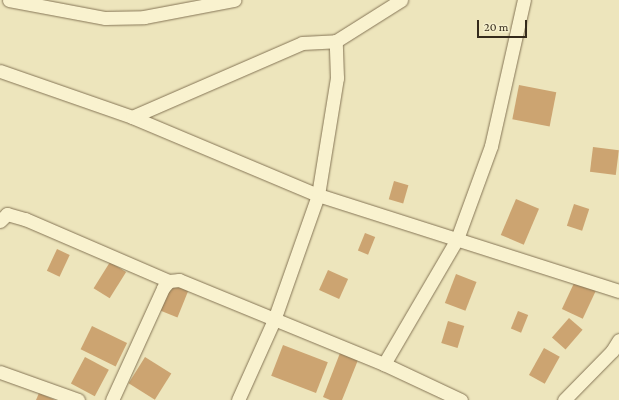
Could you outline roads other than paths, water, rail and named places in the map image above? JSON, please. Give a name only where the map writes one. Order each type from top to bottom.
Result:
[{"type":"street","points":[[9,0],[105,18],[144,17],[234,0]]},
{"type":"street","points":[[132,117],[302,43],[336,41],[401,0]]},
{"type":"street","points":[[384,364],[457,239],[491,146],[524,0]]},
{"type":"street","points":[[238,400],[274,320],[318,195],[337,78],[336,41]]},
{"type":"street","points":[[0,70],[132,117],[318,195],[619,291]]},
{"type":"street","points":[[0,221],[7,214],[25,218],[170,281],[179,280],[384,364],[461,400]]},
{"type":"street","points":[[112,400],[170,281]]},
{"type":"street","points":[[564,400],[612,351],[619,340]]},
{"type":"street","points":[[0,372],[78,400]]}]
